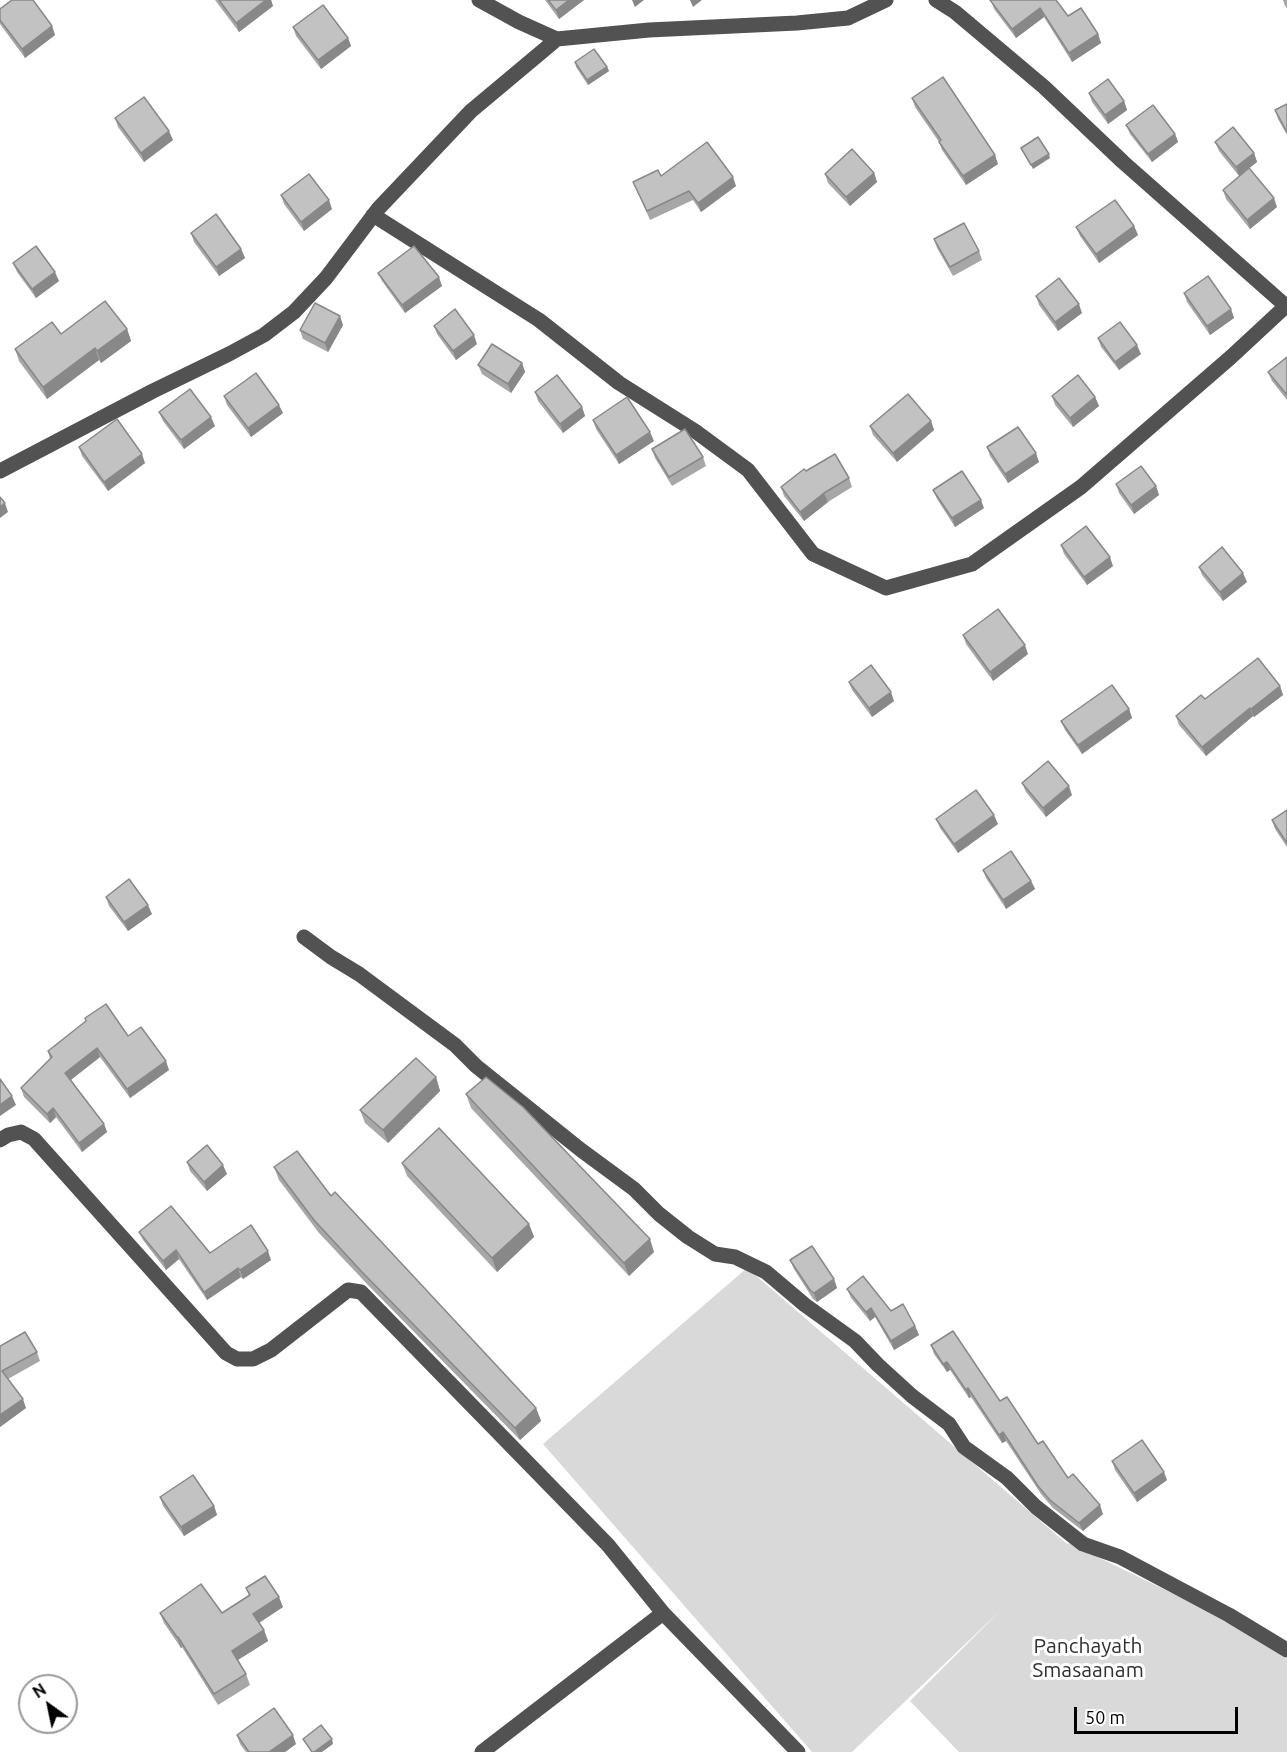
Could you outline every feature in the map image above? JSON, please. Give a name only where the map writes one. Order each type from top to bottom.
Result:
[{"type":"street","points":[[479,0],[557,39],[649,30],[796,23],[848,18],[886,0]]},
{"type":"street","points":[[374,215],[539,320],[619,383],[694,431],[748,470],[813,554],[886,588],[972,564],[1081,487],[1286,307],[1123,162],[1044,87],[955,12],[936,0]]},
{"type":"street","points":[[0,471],[229,354],[264,334],[294,312],[326,278],[374,215],[471,111],[557,39]]},
{"type":"street","points":[[304,937],[359,974],[455,1045],[476,1066],[634,1189],[659,1214],[688,1237],[716,1254],[735,1257],[766,1272],[805,1305],[855,1341],[912,1396],[950,1424],[964,1447],[1008,1478],[1036,1507],[1083,1544],[1120,1557],[1229,1615],[1287,1650]]},
{"type":"street","points":[[0,1140],[8,1135],[21,1132],[34,1139],[226,1353],[237,1359],[253,1359],[271,1350],[348,1290],[361,1292],[608,1545],[663,1612],[798,1752]]},
{"type":"street","points":[[482,1752],[663,1612]]},
{"type":"green space","name":"Panchayath Smasaanam","points":[[747,1268],[1067,1544],[1258,1635],[1287,1659],[1287,1752],[959,1752],[910,1701],[1001,1610],[852,1752],[812,1752],[543,1444]]},
{"type":"building","points":[[12,0],[33,0],[52,26],[22,49],[0,20],[0,9]]},
{"type":"building","points":[[219,0],[266,0],[236,23]]},
{"type":"building","points":[[548,0],[569,0],[556,10]]},
{"type":"building","points":[[990,0],[1056,0],[1068,16],[1081,8],[1098,34],[1069,53],[1040,8],[1012,29]]},
{"type":"building","points":[[323,5],[348,38],[318,60],[293,27]]},
{"type":"building","points":[[594,49],[607,67],[587,80],[575,62]]},
{"type":"building","points":[[943,77],[995,155],[963,176],[912,98]]},
{"type":"building","points":[[1108,79],[1124,101],[1105,115],[1089,93]]},
{"type":"building","points":[[144,97],[169,131],[141,153],[115,118]]},
{"type":"building","points":[[1287,104],[1287,132],[1275,110]]},
{"type":"building","points":[[1153,105],[1175,134],[1148,154],[1126,125]]},
{"type":"building","points":[[1233,127],[1254,153],[1236,167],[1215,142]]},
{"type":"building","points":[[1038,137],[1049,154],[1031,165],[1021,148]]},
{"type":"building","points":[[707,142],[733,177],[698,203],[689,191],[647,211],[633,182],[658,170],[661,176]]},
{"type":"building","points":[[852,149],[874,173],[846,197],[825,174]]},
{"type":"building","points":[[1249,168],[1274,198],[1247,220],[1223,190]]},
{"type":"building","points":[[309,174],[329,200],[301,222],[281,195]]},
{"type":"building","points":[[1115,200],[1134,226],[1096,254],[1076,227]]},
{"type":"building","points":[[216,214],[241,249],[216,267],[191,233]]},
{"type":"building","points":[[964,223],[979,251],[950,267],[934,239]]},
{"type":"building","points":[[36,246],[55,272],[32,289],[13,263]]},
{"type":"building","points":[[414,246],[439,277],[402,305],[378,273]]},
{"type":"building","points":[[1208,276],[1231,309],[1207,326],[1184,293]]},
{"type":"building","points":[[1059,278],[1079,304],[1055,322],[1036,296]]},
{"type":"building","points":[[105,301],[127,329],[97,351],[95,348],[43,387],[15,349],[52,322],[61,334]]},
{"type":"building","points":[[315,303],[340,316],[325,343],[300,330]]},
{"type":"building","points":[[455,309],[474,335],[453,351],[434,326]]},
{"type":"building","points":[[1120,322],[1137,345],[1115,362],[1098,338]]},
{"type":"building","points":[[492,344],[522,363],[508,384],[478,365]]},
{"type":"building","points":[[1287,357],[1287,395],[1268,372]]},
{"type":"building","points":[[256,373],[279,405],[248,428],[224,396]]},
{"type":"building","points":[[557,375],[582,407],[560,424],[535,392]]},
{"type":"building","points":[[1078,375],[1095,397],[1070,418],[1052,396]]},
{"type":"building","points":[[190,389],[211,417],[181,440],[159,412]]},
{"type":"building","points":[[908,394],[931,421],[893,453],[870,426]]},
{"type":"building","points":[[627,397],[650,432],[616,455],[593,420]]},
{"type":"building","points":[[117,419],[142,454],[104,482],[79,447]]},
{"type":"building","points":[[1018,427],[1036,453],[1005,474],[987,447]]},
{"type":"building","points":[[685,429],[703,457],[669,477],[652,449]]},
{"type":"building","points":[[835,454],[849,478],[824,493],[800,512],[781,487],[804,469],[806,471]]},
{"type":"building","points":[[1141,466],[1156,486],[1131,505],[1116,484]]},
{"type":"building","points":[[962,471],[981,500],[952,518],[933,490]]},
{"type":"building","points":[[0,497],[5,503],[0,507]]},
{"type":"building","points":[[1086,526],[1110,557],[1084,577],[1061,545]]},
{"type":"building","points":[[1222,547],[1243,573],[1220,592],[1199,567]]},
{"type":"building","points":[[998,609],[1025,645],[990,672],[963,635]]},
{"type":"building","points":[[1258,658],[1280,686],[1202,747],[1176,716],[1201,695],[1205,699]]},
{"type":"building","points":[[871,665],[891,692],[869,708],[849,682]]},
{"type":"building","points":[[1112,685],[1129,709],[1078,745],[1061,721]]},
{"type":"building","points":[[1048,761],[1069,786],[1043,808],[1022,783]]},
{"type":"building","points":[[976,790],[994,815],[954,844],[936,819]]},
{"type":"building","points":[[1287,810],[1287,843],[1272,820]]},
{"type":"building","points":[[1011,851],[1031,881],[1003,900],[983,870]]},
{"type":"building","points":[[129,879],[148,905],[124,922],[106,897]]},
{"type":"building","points":[[106,1004],[128,1036],[141,1027],[166,1061],[127,1089],[97,1048],[65,1073],[104,1124],[79,1143],[53,1108],[47,1114],[21,1088],[52,1057],[48,1051],[86,1021],[85,1018]]},
{"type":"building","points":[[416,1058],[436,1077],[383,1130],[360,1110]]},
{"type":"building","points":[[486,1077],[523,1107],[650,1239],[624,1263],[466,1094]]},
{"type":"building","points":[[0,1079],[12,1096],[0,1105]]},
{"type":"building","points":[[439,1128],[529,1224],[492,1258],[402,1163]]},
{"type":"building","points":[[207,1145],[223,1165],[204,1182],[187,1162]]},
{"type":"building","points":[[297,1151],[331,1196],[335,1192],[536,1408],[515,1428],[314,1220],[274,1167]]},
{"type":"building","points":[[171,1206],[210,1253],[251,1225],[268,1251],[240,1270],[238,1268],[204,1292],[176,1250],[163,1261],[139,1232]]},
{"type":"building","points":[[812,1246],[834,1279],[814,1293],[790,1260]]},
{"type":"building","points":[[863,1276],[891,1311],[903,1304],[915,1326],[891,1341],[871,1308],[866,1312],[847,1289]]},
{"type":"building","points":[[953,1331],[1000,1401],[1007,1397],[1038,1444],[1043,1441],[1068,1478],[1073,1474],[1100,1505],[1079,1523],[1050,1500],[1038,1486],[1003,1432],[999,1435],[968,1388],[966,1390],[947,1362],[943,1364],[931,1345]]},
{"type":"building","points":[[25,1332],[37,1352],[2,1371],[23,1399],[0,1415],[0,1346]]},
{"type":"building","points":[[1142,1440],[1164,1472],[1134,1493],[1112,1461]]},
{"type":"building","points":[[193,1475],[214,1506],[181,1527],[160,1497]]},
{"type":"building","points":[[265,1576],[279,1597],[253,1614],[264,1630],[232,1651],[246,1674],[214,1694],[160,1613],[201,1584],[222,1613],[250,1595],[246,1588]]},
{"type":"building","points":[[274,1708],[293,1735],[269,1752],[249,1752],[237,1735]]},
{"type":"building","points":[[321,1725],[332,1739],[312,1752],[303,1739]]}]
